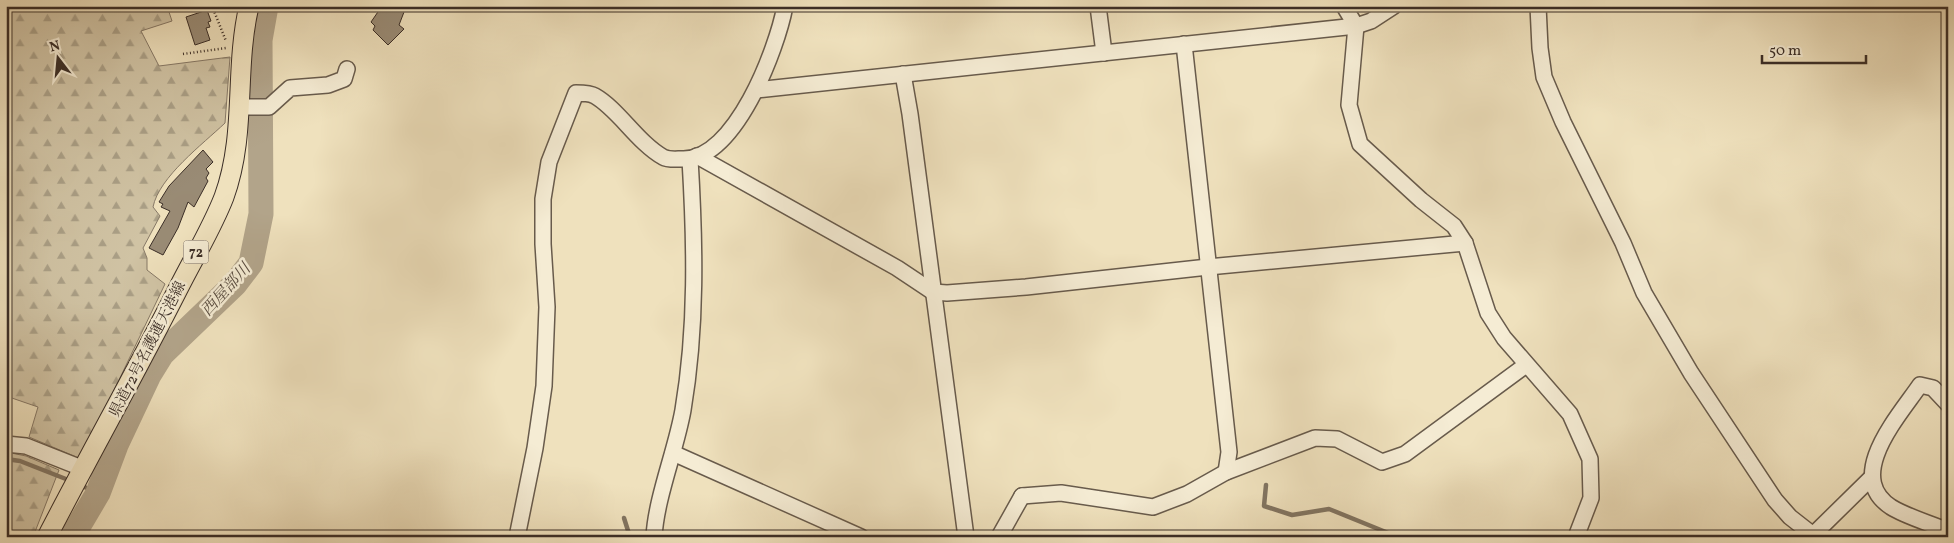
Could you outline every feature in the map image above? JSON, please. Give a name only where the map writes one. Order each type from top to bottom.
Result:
[{"type":"main road","name":"県道72号名護運天港線","points":[[47,537],[224,198],[235,157],[244,106],[245,23],[248,6]]},
{"type":"street","points":[[517,537],[535,448],[544,386],[547,307],[543,244],[543,199],[549,162],[576,93],[594,95],[651,149],[665,159],[694,158],[715,146],[741,115],[756,90],[770,63],[781,31],[785,6]]},
{"type":"street","points":[[1098,6],[1104,53]]},
{"type":"street","points":[[1344,6],[1356,26],[1349,105],[1360,144],[1421,200],[1454,226],[1465,243],[1488,313],[1504,338],[1570,414],[1590,458],[1591,498],[1576,537]]},
{"type":"street","points":[[756,90],[1356,26],[1371,21],[1394,6]]},
{"type":"street","points":[[1538,6],[1540,48],[1544,77],[1563,122],[1623,243],[1644,292],[1691,373],[1774,500],[1790,517],[1813,535],[1872,477]]},
{"type":"street","points":[[1184,44],[1229,452],[1226,472]]},
{"type":"street","points":[[244,106],[269,107],[290,88],[328,85],[344,79],[347,69]]},
{"type":"street","points":[[903,74],[966,537]]},
{"type":"street","points":[[694,158],[897,268],[933,292],[947,293],[1026,287],[1208,266],[1465,243]]},
{"type":"street","points":[[654,537],[682,412],[692,347],[694,158]]},
{"type":"street","points":[[1022,496],[1061,493],[1153,507],[1187,494],[1226,472],[1316,438],[1337,439],[1382,462],[1405,454],[1526,365]]},
{"type":"street","points":[[1948,404],[1933,388],[1920,385],[1885,437],[1871,466],[1876,494],[1891,507],[1948,531]]},
{"type":"street","points":[[6,444],[26,446],[77,481]]},
{"type":"street","points":[[673,453],[861,537]]},
{"type":"street","points":[[999,537],[1022,496]]},
{"type":"street","points":[[1011,537],[1022,496]]},
{"type":"path","points":[[183,54],[229,48],[212,6]]},
{"type":"green space","points":[[6,6],[167,6],[172,21],[141,31],[159,66],[230,57],[225,123],[183,162],[164,184],[157,196],[153,207],[160,216],[143,248],[147,258],[147,270],[165,284],[81,459],[29,437],[38,407],[6,396]]},
{"type":"green space","points":[[6,452],[26,456],[59,470],[33,537],[6,537]]},
{"type":"building","points":[[382,6],[391,6],[404,12],[399,25],[404,29],[388,45],[373,30],[375,26],[371,22]]},
{"type":"building","points":[[207,10],[211,21],[208,22],[210,27],[206,28],[210,40],[195,45],[186,17]]},
{"type":"building","points":[[203,150],[213,162],[206,169],[209,173],[206,178],[208,181],[194,207],[188,202],[178,228],[163,255],[149,248],[170,211],[161,207],[163,204],[159,202],[169,186]]},
{"type":"waterway","name":"西屋部川","points":[[72,537],[98,493],[116,445],[149,375],[162,354],[235,284],[251,263],[261,214],[260,40],[266,6]]},
{"type":"waterway","points":[[6,459],[20,461],[71,481]]},
{"type":"waterway","points":[[80,485],[98,493]]},
{"type":"waterway","points":[[1266,485],[1264,506],[1292,515],[1329,509],[1398,537]]},
{"type":"waterway","points":[[624,518],[630,537]]}]
